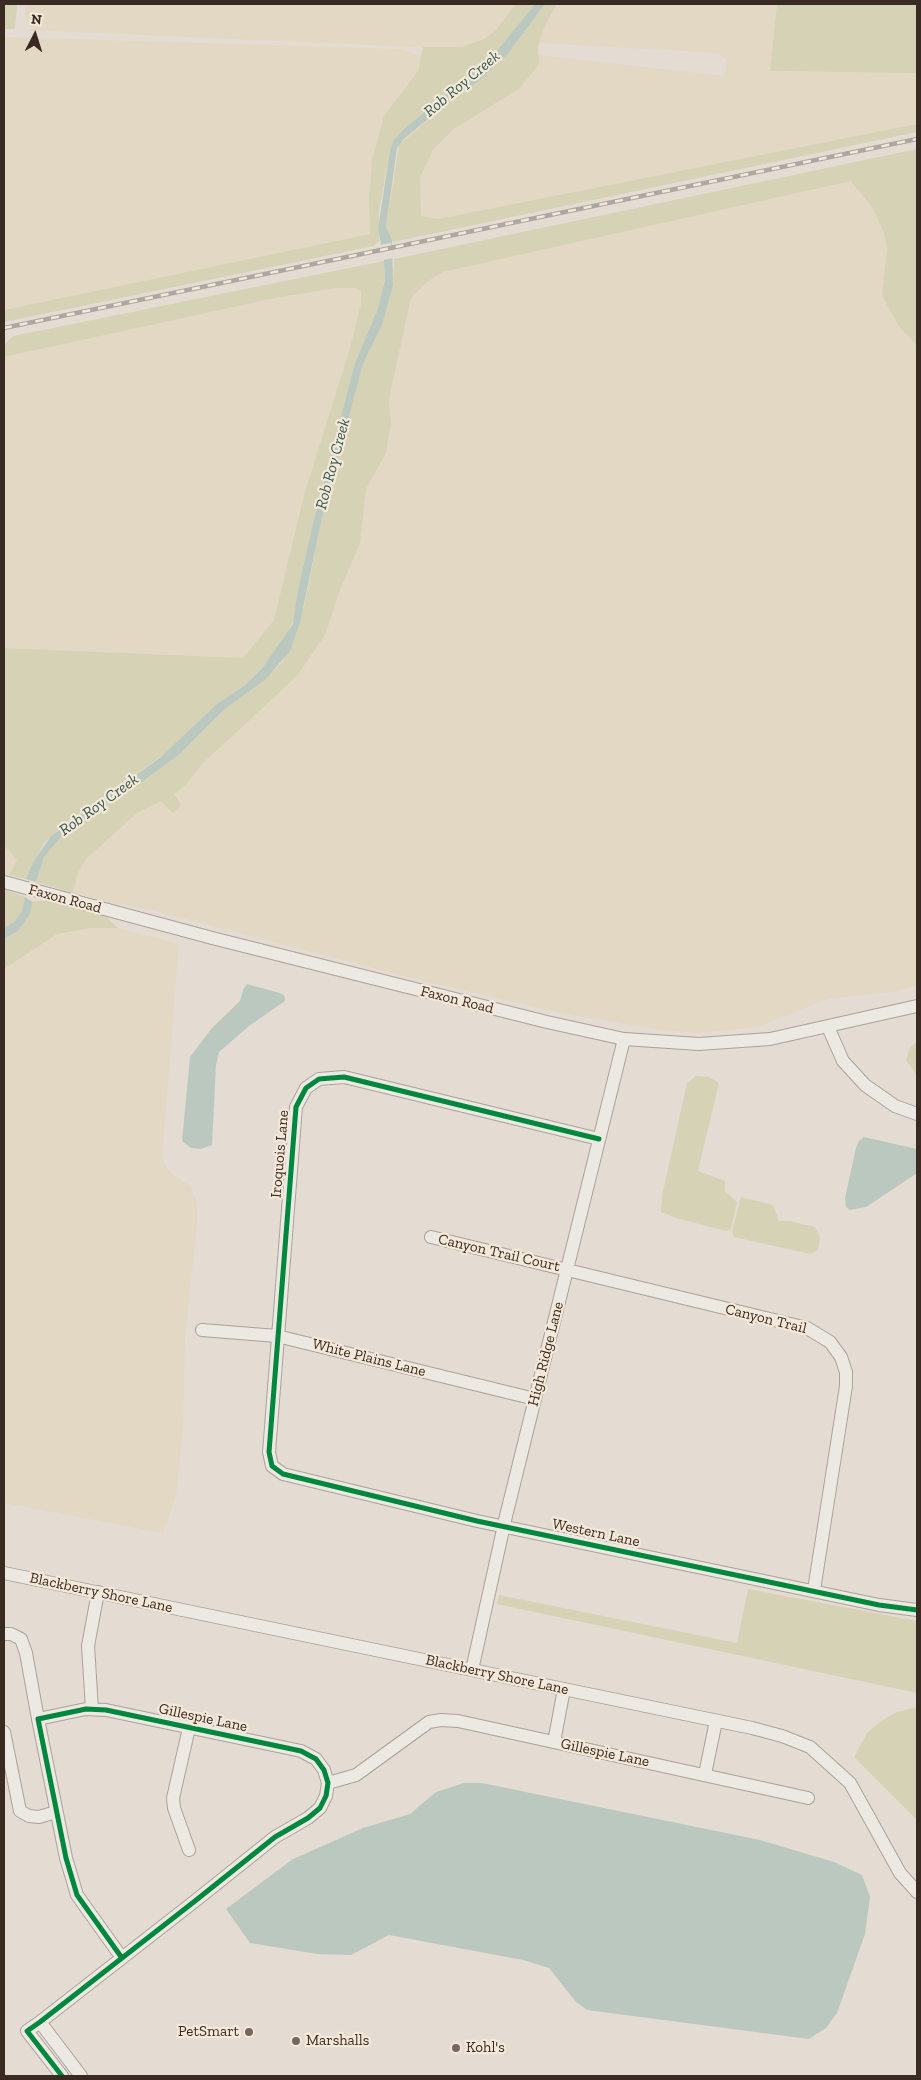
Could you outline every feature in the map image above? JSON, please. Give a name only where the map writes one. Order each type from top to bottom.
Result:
[{"type":"street","name":"Faxon Road","points":[[4,882],[216,940],[547,1022],[624,1038],[699,1044],[770,1039],[917,1006]]},
{"type":"street","points":[[828,1027],[843,1061],[865,1085],[895,1106],[917,1114]]},
{"type":"street","name":"High Ridge Lane","points":[[472,1670],[503,1526],[624,1038]]},
{"type":"street","name":"Iroquois Lane","points":[[272,1467],[269,1460],[269,1452],[296,1107],[302,1093],[311,1082],[328,1077],[344,1077],[599,1139]]},
{"type":"street","name":"Canyon Trail Court","points":[[431,1237],[567,1269]]},
{"type":"street","name":"Canyon Trail","points":[[567,1269],[807,1328],[830,1342],[841,1357],[846,1372],[846,1386],[814,1590]]},
{"type":"street","name":"White Plains Lane","points":[[202,1330],[277,1336],[535,1399]]},
{"type":"street","name":"Western Lane","points":[[272,1467],[283,1474],[322,1484],[503,1526],[879,1605],[917,1610]]},
{"type":"street","name":"Blackberry Shore Lane","points":[[4,1573],[782,1736],[810,1747],[832,1764],[850,1783],[900,1873],[917,1892]]},
{"type":"street","points":[[92,1709],[88,1646],[98,1592]]},
{"type":"street","points":[[4,1634],[11,1634],[21,1639],[26,1652],[56,1812],[66,1858],[77,1895],[122,1958]]},
{"type":"street","points":[[554,1742],[564,1689]]},
{"type":"street","name":"Gillespie Lane","points":[[38,1719],[92,1709],[301,1751],[321,1764],[328,1783],[356,1775],[429,1722],[441,1720],[458,1721],[808,1798]]},
{"type":"street","points":[[705,1774],[716,1721]]},
{"type":"street","name":"Gillespie Lane","points":[[189,1728],[173,1798],[174,1808],[189,1850]]},
{"type":"street","points":[[4,1732],[20,1811],[40,1817],[56,1812]]},
{"type":"street","points":[[62,2076],[27,2031],[274,1837],[308,1818],[320,1808],[326,1796],[328,1783]]},
{"type":"street","points":[[40,2022],[82,2076]]},
{"type":"shaded area","points":[[4,4],[17,4],[15,29],[4,29]]},
{"type":"shaded area","points":[[25,4],[516,4],[496,30],[484,39],[462,47],[437,48],[31,30],[25,13]]},
{"type":"shaded area","points":[[516,4],[535,4],[495,53],[404,129],[390,150],[379,211],[379,241],[374,246],[4,322],[4,310],[370,234],[369,196],[372,161],[384,116],[418,71],[423,47],[462,47],[484,39],[496,30]]},
{"type":"shaded area","points":[[545,4],[557,4],[545,25],[538,47],[539,64],[520,88],[454,129],[433,150],[420,177],[421,216],[438,219],[917,124],[917,132],[393,242],[386,228],[399,145],[451,100],[480,80],[507,55]]},
{"type":"shaded area","points":[[557,4],[777,4],[770,71],[917,73],[917,124],[438,219],[421,215],[420,177],[433,150],[454,129],[520,88],[538,64],[538,55],[724,76],[726,60],[718,53],[539,43],[545,25]]},
{"type":"shaded area","points":[[777,4],[917,4],[917,73],[770,71]]},
{"type":"shaded area","points":[[4,37],[400,49],[421,56],[418,71],[384,116],[372,161],[369,196],[370,234],[4,310]]},
{"type":"shaded area","points":[[917,149],[917,346],[898,325],[882,295],[887,249],[884,233],[872,207],[851,181],[443,272],[427,282],[411,298],[389,399],[391,424],[386,453],[366,489],[360,543],[339,592],[326,633],[297,676],[202,764],[185,786],[174,794],[181,805],[173,813],[161,801],[137,813],[87,858],[78,873],[73,892],[84,896],[36,882],[44,857],[60,838],[114,798],[127,793],[180,754],[224,710],[266,679],[283,661],[304,606],[322,518],[363,364],[382,325],[393,286],[394,259]]},
{"type":"shaded area","points":[[852,181],[872,207],[884,233],[887,249],[882,295],[898,325],[917,346],[917,986],[891,992],[827,999],[757,1027],[696,1033],[655,1029],[566,1014],[423,981],[159,912],[101,901],[73,892],[78,873],[87,858],[124,823],[137,813],[161,801],[181,806],[173,795],[185,786],[202,764],[297,676],[326,633],[339,592],[360,543],[366,489],[386,453],[391,424],[389,399],[411,298],[427,282],[443,272]]},
{"type":"shaded area","points":[[384,261],[385,279],[378,308],[355,363],[313,523],[298,590],[295,618],[280,646],[245,685],[218,703],[170,750],[60,828],[44,843],[26,879],[9,875],[17,860],[4,845],[4,648],[243,658],[274,620],[304,495],[350,348],[361,304],[361,291],[355,288],[336,288],[275,298],[4,357],[4,345],[13,336]]},
{"type":"shaded area","points":[[336,288],[355,288],[361,291],[361,304],[350,348],[304,495],[274,620],[243,658],[4,648],[4,357],[275,298]]},
{"type":"shaded area","points":[[4,845],[18,860],[9,875],[4,874]]},
{"type":"shaded area","points":[[4,889],[25,897],[22,911],[15,921],[4,928]]},
{"type":"shaded area","points":[[53,901],[106,916],[118,928],[91,928],[57,934],[4,969],[4,939],[18,931],[29,916],[33,902]]},
{"type":"shaded area","points":[[91,928],[118,928],[179,944],[162,1158],[169,1171],[191,1187],[197,1204],[197,1225],[185,1336],[183,1431],[176,1495],[163,1533],[4,1503],[4,969],[57,934]]},
{"type":"shaded area","points":[[917,1042],[917,1075],[906,1060],[910,1047]]},
{"type":"shaded area","points":[[696,1076],[709,1077],[719,1083],[698,1171],[725,1181],[725,1191],[737,1202],[731,1229],[726,1231],[676,1218],[661,1212],[662,1196],[687,1083]]},
{"type":"shaded area","points":[[741,1197],[773,1205],[779,1221],[789,1221],[815,1227],[820,1238],[818,1250],[810,1254],[734,1237],[732,1231]]},
{"type":"shaded area","points":[[748,1589],[917,1621],[917,1693],[497,1604],[499,1595],[737,1643]]},
{"type":"shaded area","points":[[917,1707],[917,1820],[854,1757],[867,1733],[881,1721],[897,1712]]},
{"type":"water","name":"Rob Roy Creek","points":[[535,4],[545,4],[507,55],[480,80],[451,100],[404,139],[397,148],[386,227],[392,240],[393,286],[382,325],[363,364],[322,518],[300,622],[290,651],[266,679],[224,710],[180,754],[127,793],[114,798],[60,838],[44,857],[36,882],[26,879],[34,861],[51,836],[161,757],[218,703],[245,685],[263,667],[293,624],[298,590],[313,523],[355,363],[378,308],[385,280],[384,261],[378,229],[390,150],[394,140],[404,129],[495,53]]},
{"type":"water","points":[[25,897],[33,902],[29,916],[18,931],[4,939],[4,928],[15,921],[22,911]]},
{"type":"water","points":[[247,984],[280,993],[284,995],[285,1001],[249,1026],[219,1052],[216,1065],[212,1145],[201,1149],[191,1148],[182,1141],[190,1057],[212,1028],[240,1001]]},
{"type":"water","points":[[864,1137],[917,1149],[917,1173],[866,1207],[850,1210],[846,1207],[845,1198],[856,1148],[859,1141]]},
{"type":"water","points":[[464,1783],[482,1783],[760,1840],[834,1862],[862,1875],[870,1897],[865,1934],[837,2013],[826,2028],[809,2039],[587,2010],[576,2002],[549,1968],[523,1960],[389,1935],[351,1955],[317,1954],[250,1943],[226,1909],[293,1859],[363,1828],[410,1814],[436,1792]]},
{"type":"pier","points":[[391,243],[394,258],[383,260],[380,245]]},
{"type":"railway","points":[[4,328],[917,139]]},
{"type":"cycle path","points":[[599,1139],[344,1077],[319,1079],[306,1088],[296,1107],[269,1452],[272,1466],[283,1474],[477,1521],[879,1605],[917,1610]]},
{"type":"cycle path","points":[[62,2076],[27,2031],[40,2022],[195,1901],[275,1837],[308,1818],[320,1808],[326,1796],[328,1783],[324,1770],[316,1759],[301,1751],[106,1710],[86,1709],[38,1719],[66,1858],[77,1895],[122,1958]]},
{"type":"place","name":"PetSmart","points":[[249,2032]]},
{"type":"place","name":"Marshalls","points":[[296,2041]]},
{"type":"place","name":"Kohl's","points":[[456,2048]]}]
